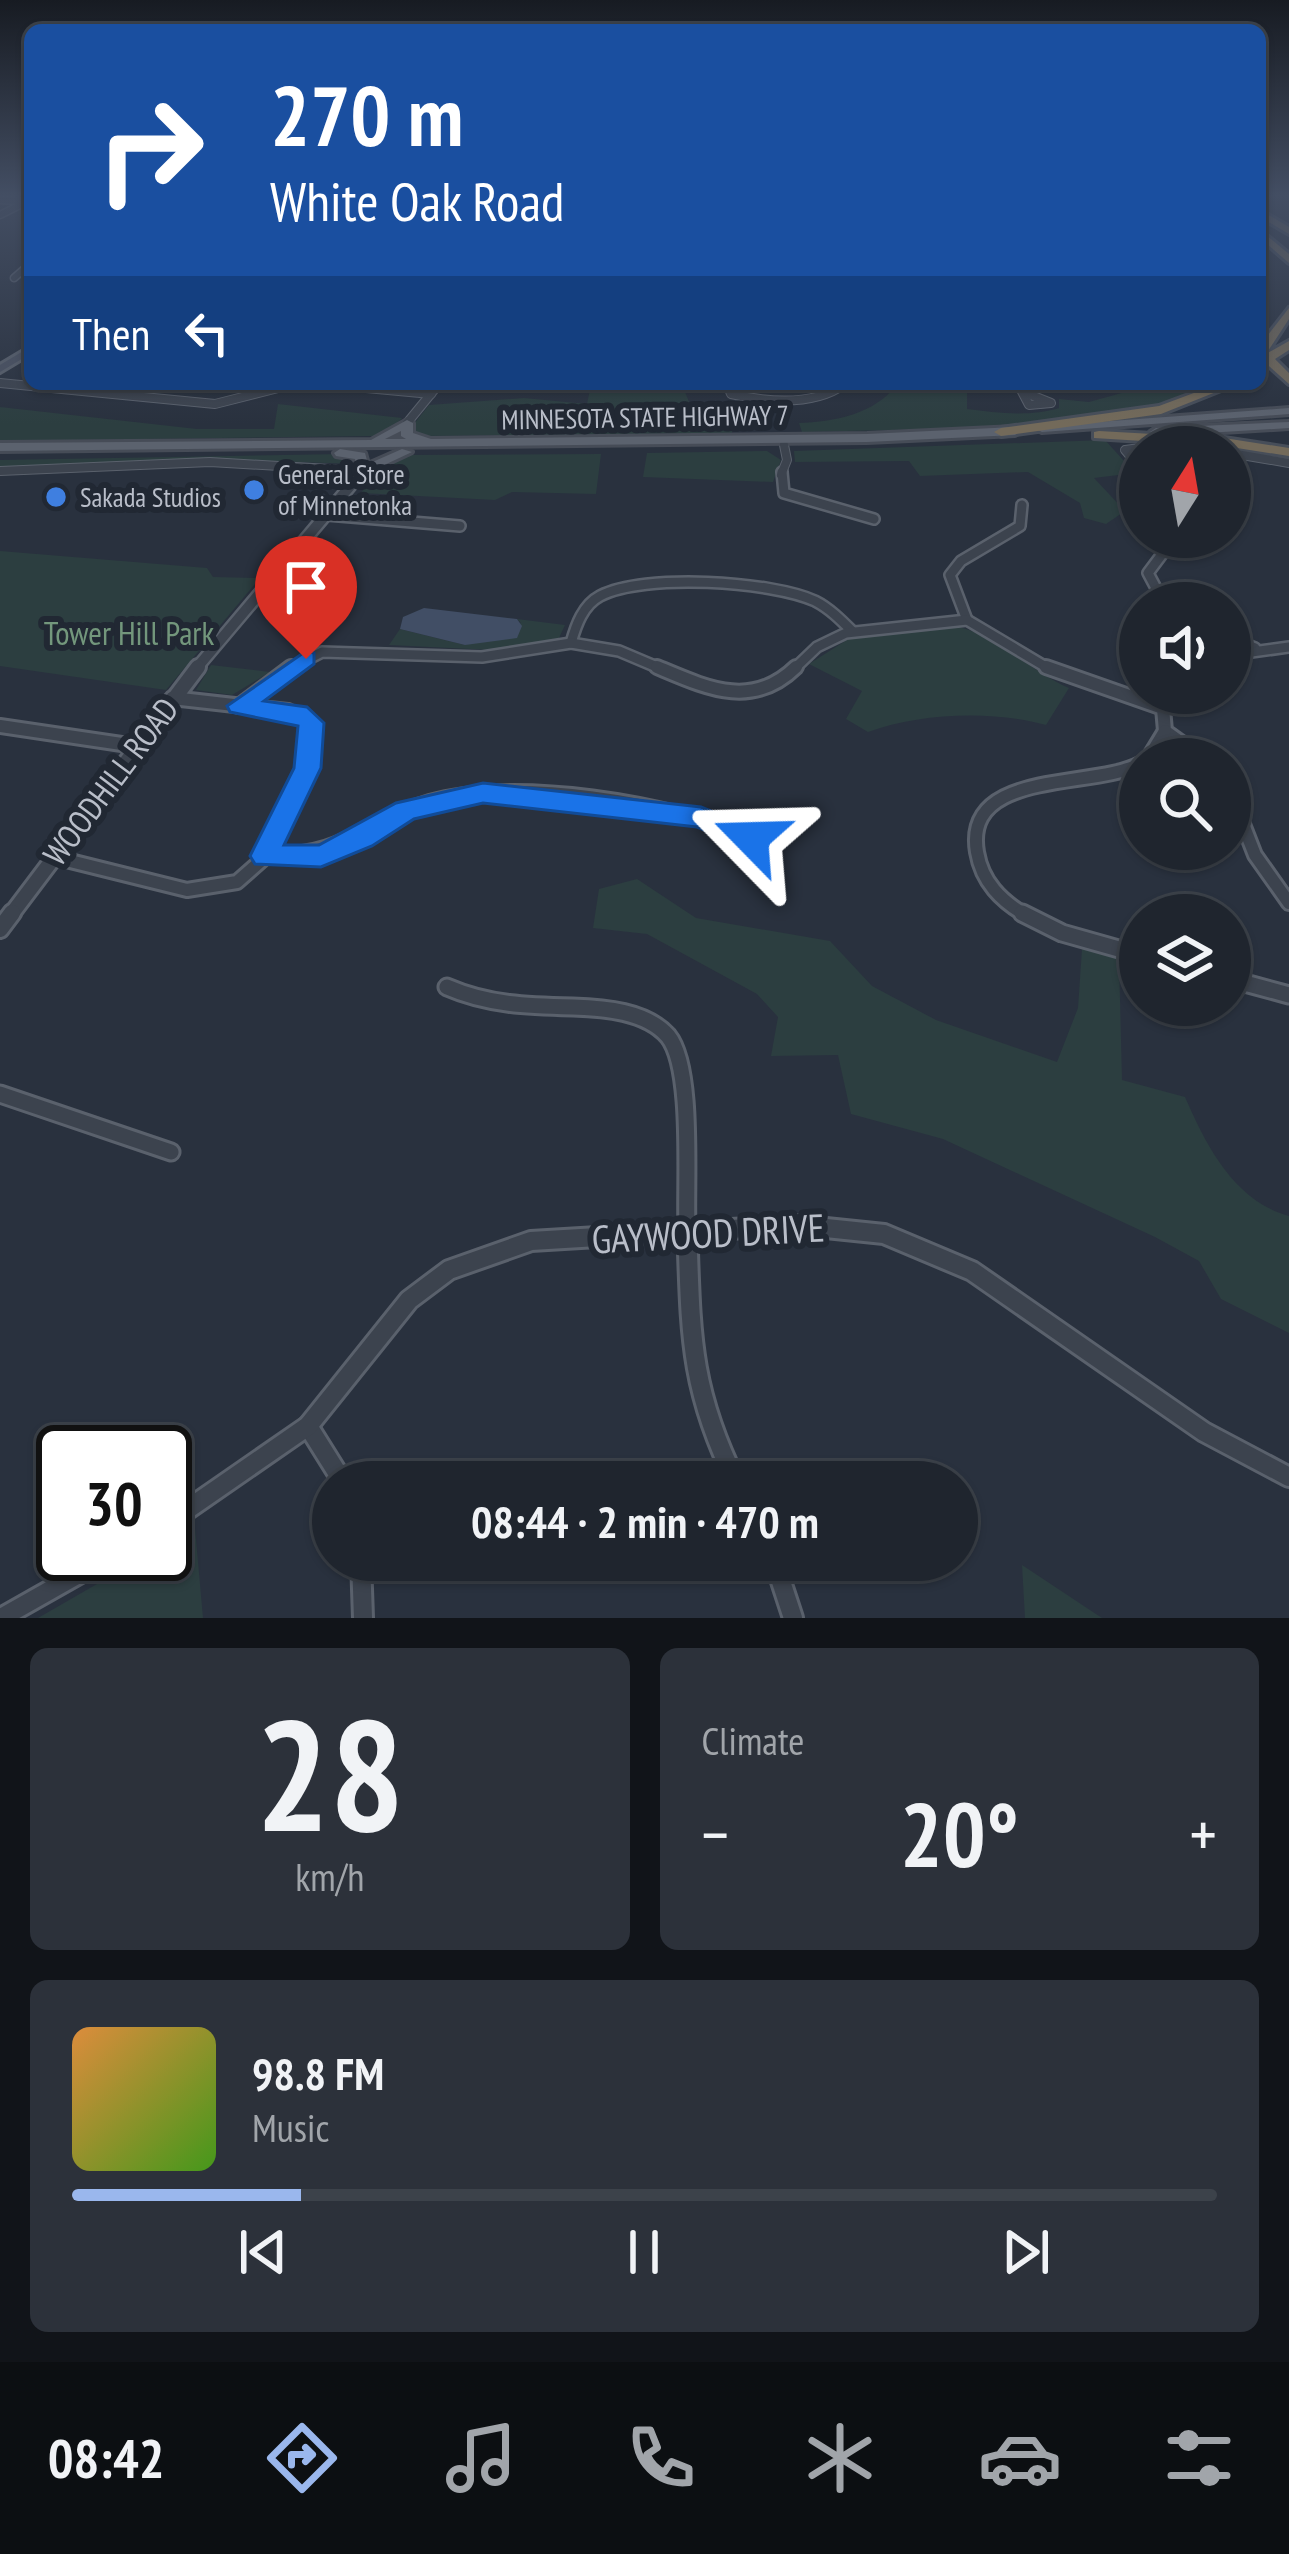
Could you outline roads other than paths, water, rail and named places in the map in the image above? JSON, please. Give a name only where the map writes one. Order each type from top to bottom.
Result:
[{"type":"highway","points":[[1266,345],[1289,311]]},
{"type":"highway","points":[[1289,345],[1268,358],[1289,380]]},
{"type":"highway","points":[[1001,432],[1161,410],[1214,390]]},
{"type":"highway","points":[[1099,435],[1224,442],[1289,452]]},
{"type":"main road","name":"MINNESOTA STATE HIGHWAY 7","points":[[0,451],[311,451],[1001,432],[1289,411]]},
{"type":"main road","points":[[355,443],[388,436],[407,423]]},
{"type":"main road","points":[[407,423],[407,436],[438,446]]},
{"type":"main road","name":"MINNESOTA STATE HIGHWAY 7","points":[[0,451],[355,443],[784,445],[1289,424]]},
{"type":"main road","points":[[363,471],[388,456],[438,446]]},
{"type":"main road","points":[[311,451],[356,454],[366,461],[363,471]]},
{"type":"street","points":[[14,278],[20,273]]},
{"type":"street","points":[[78,390],[215,404],[270,390]]},
{"type":"street","points":[[387,390],[430,394]]},
{"type":"street","points":[[407,423],[434,390]]},
{"type":"street","points":[[731,390],[735,396],[825,396],[835,390]]},
{"type":"street","points":[[1024,390],[1027,393]]},
{"type":"street","points":[[784,445],[787,460],[779,482],[784,493],[874,519]]},
{"type":"street","points":[[1251,457],[1289,463]]},
{"type":"street","points":[[0,471],[234,462],[363,471]]},
{"type":"street","name":"WOODHILL ROAD","points":[[0,928],[172,698],[363,471]]},
{"type":"street","points":[[968,620],[950,574],[961,561],[1020,526],[1022,505]]},
{"type":"street","points":[[328,515],[460,526]]},
{"type":"street","points":[[571,643],[581,613],[598,597],[649,582],[795,595],[820,604],[852,631]]},
{"type":"street","points":[[239,706],[322,652],[356,649],[482,657],[571,643],[619,651],[715,692],[750,694],[779,684],[817,646],[852,631],[968,620],[1064,677],[1119,694]]},
{"type":"street","points":[[1251,646],[1257,648]]},
{"type":"street","points":[[1251,650],[1289,647]]},
{"type":"street","points":[[54,857],[202,891],[237,882],[265,856],[308,768],[311,723],[298,713],[172,698]]},
{"type":"street","points":[[1161,738],[1164,714]]},
{"type":"street","points":[[0,726],[135,746]]},
{"type":"street","points":[[1165,731],[1175,738]]},
{"type":"street","points":[[1119,774],[1017,790],[986,809],[975,840],[987,877],[1020,912],[1069,936],[1119,949]]},
{"type":"street","points":[[265,856],[321,856],[362,839],[406,810],[483,793],[701,817],[751,838]]},
{"type":"street","points":[[1251,844],[1289,903]]},
{"type":"street","points":[[1251,985],[1289,995]]},
{"type":"street","points":[[448,987],[476,1002],[628,1013],[660,1024],[671,1036],[681,1066],[692,1366],[726,1461]]},
{"type":"street","points":[[0,1094],[171,1152]]},
{"type":"street","name":"GAYWOOD DRIVE","points":[[192,1506],[308,1426],[409,1300],[449,1270],[532,1241],[842,1226],[929,1250],[971,1271],[1204,1432],[1289,1478]]},
{"type":"street","points":[[308,1426],[330,1461]]},
{"type":"street","points":[[1,1618],[66,1581]]},
{"type":"street","points":[[362,1581],[363,1618]]},
{"type":"street","points":[[781,1581],[793,1618]]},
{"type":"water","points":[[424,608],[517,619],[522,626],[517,638],[465,645],[400,629],[403,617]]},
{"type":"place","name":"General Store of Minnetonka","points":[[254,490]]},
{"type":"place","name":"Sakada Studios","points":[[56,497]]},
{"type":"park label","name":"Tower Hill Park","points":[[129,632]]}]
